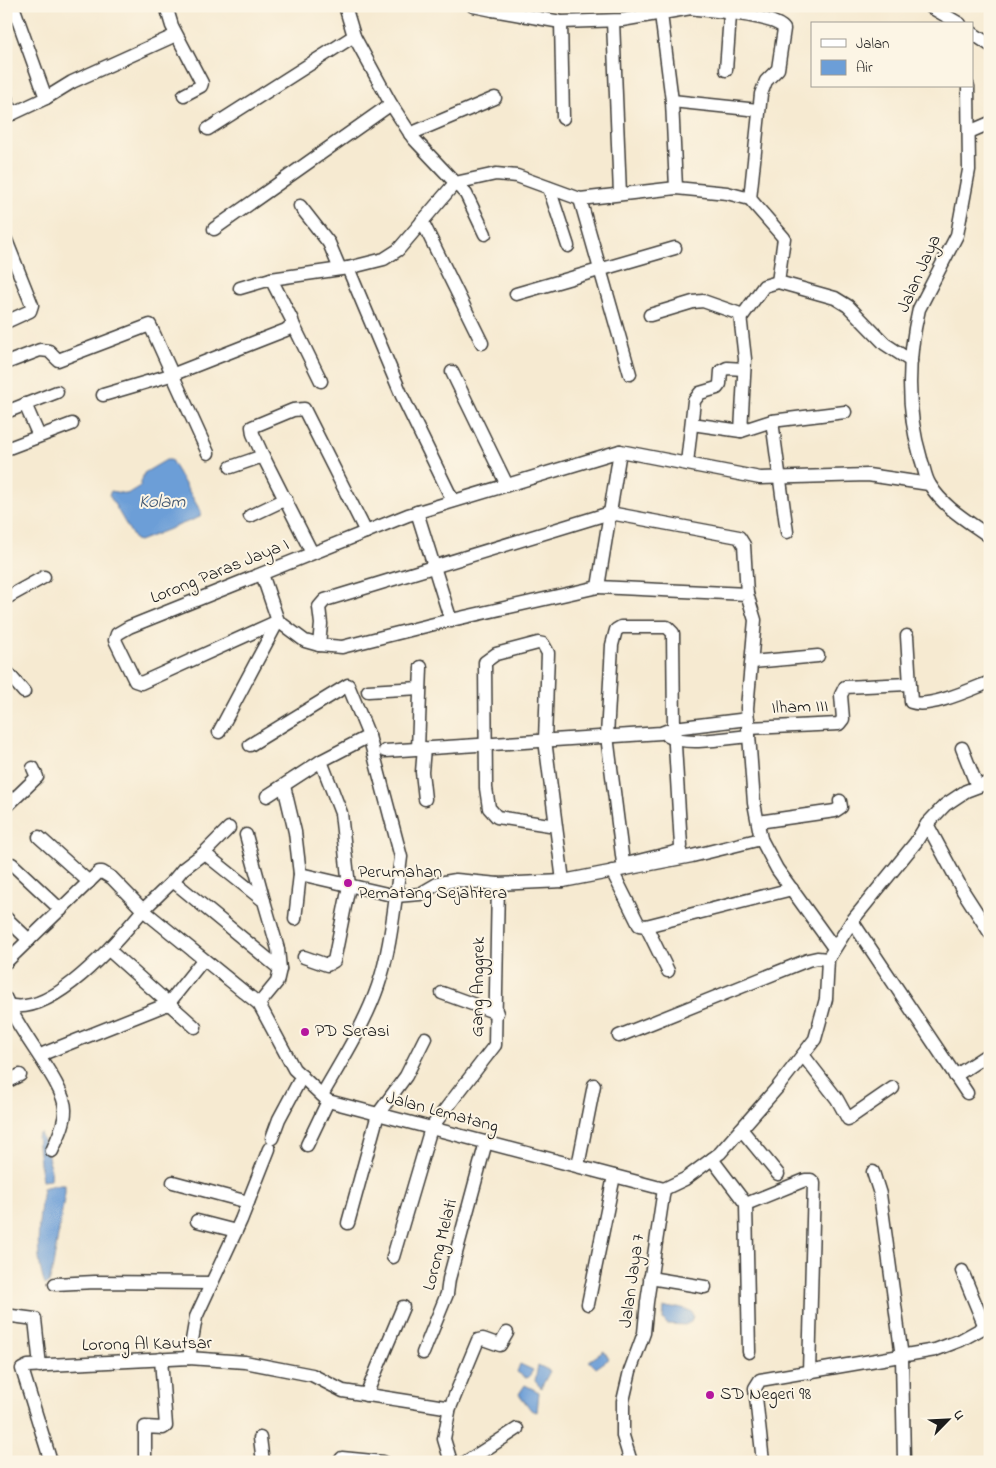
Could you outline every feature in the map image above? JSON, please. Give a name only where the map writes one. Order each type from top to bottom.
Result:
[{"type":"street","points":[[166,6],[176,35],[202,83],[201,86],[184,95]]},
{"type":"street","points":[[345,6],[354,36],[391,104],[410,134],[471,202],[485,234]]},
{"type":"street","points":[[473,6],[493,8],[561,22],[613,21],[692,7],[763,18],[779,24],[784,30],[780,64],[762,88],[758,110],[750,199]]},
{"type":"street","points":[[929,6],[954,17]]},
{"type":"street","points":[[11,8],[46,98]]},
{"type":"street","points":[[661,14],[672,101],[676,188]]},
{"type":"street","points":[[726,70],[730,14]]},
{"type":"street","points":[[613,21],[620,194]]},
{"type":"street","points":[[561,22],[564,118]]},
{"type":"street","points":[[974,34],[990,45]]},
{"type":"street","points":[[6,98],[9,115],[46,98],[72,82],[176,35]]},
{"type":"street","points":[[208,129],[354,36]]},
{"type":"street","name":"Jalan Jaya","points":[[968,88],[969,170],[957,235],[919,309],[911,361],[910,416],[929,484],[951,509],[989,535]]},
{"type":"street","points":[[410,134],[495,98]]},
{"type":"street","points":[[672,101],[758,110]]},
{"type":"street","points":[[214,229],[391,104]]},
{"type":"street","points":[[969,132],[990,123]]},
{"type":"street","points":[[240,288],[271,279],[344,269],[384,259],[398,250],[455,183],[496,174],[518,176],[580,199],[676,188],[706,190],[750,199],[784,238],[778,282]]},
{"type":"street","points":[[549,188],[568,246]]},
{"type":"street","points":[[580,199],[598,269],[630,374]]},
{"type":"street","points":[[300,206],[329,243],[344,269],[453,502]]},
{"type":"street","points":[[422,221],[482,343]]},
{"type":"street","points":[[6,240],[32,305],[30,311],[6,322]]},
{"type":"street","points":[[516,294],[675,248]]},
{"type":"street","points":[[271,279],[321,381]]},
{"type":"street","points":[[650,315],[693,302],[703,301],[740,315],[746,313],[764,286],[778,282],[835,298],[848,306],[885,344],[911,361]]},
{"type":"street","points":[[740,315],[745,345],[741,431]]},
{"type":"street","points":[[6,363],[40,350],[49,351],[58,360],[150,324],[208,453]]},
{"type":"street","points":[[103,395],[174,374],[286,330],[292,324]]},
{"type":"street","points":[[686,463],[694,402],[700,393],[717,388],[720,384],[721,371],[727,368],[744,369]]},
{"type":"street","points":[[452,372],[507,485]]},
{"type":"street","points":[[6,412],[57,392]]},
{"type":"street","points":[[25,404],[39,436]]},
{"type":"street","points":[[312,553],[263,456],[253,434],[252,427],[292,410],[304,409],[366,532]]},
{"type":"street","points":[[692,424],[741,431],[772,421],[845,412]]},
{"type":"street","points":[[772,421],[787,532]]},
{"type":"street","points":[[6,449],[72,424]]},
{"type":"street","points":[[598,587],[620,452],[760,478],[868,475],[929,484]]},
{"type":"street","name":"Lorong Paras Jaya I","points":[[278,622],[141,683],[135,681],[115,640],[117,634],[129,627],[417,512],[620,452]]},
{"type":"street","points":[[231,467],[263,456]]},
{"type":"street","points":[[250,516],[286,500]]},
{"type":"street","points":[[417,512],[451,621]]},
{"type":"street","points":[[319,646],[321,602],[434,565],[610,513],[739,537],[744,545],[747,594],[755,620],[748,728],[754,804],[761,839],[777,869],[792,889],[831,954]]},
{"type":"street","points":[[262,574],[278,622],[305,641],[319,646],[342,648],[598,587],[747,594]]},
{"type":"street","points":[[7,597],[44,577]]},
{"type":"street","points":[[219,732],[278,622]]},
{"type":"street","points":[[621,627],[667,627],[672,629],[674,649],[674,734],[680,850],[644,861],[626,864],[623,862],[607,736],[612,646],[616,630],[621,627]]},
{"type":"street","points":[[907,636],[908,684],[911,702],[914,704],[945,698],[990,682]]},
{"type":"street","points":[[556,826],[499,818],[493,814],[488,803],[486,788],[485,662],[496,654],[538,643],[543,644],[548,653],[546,740],[563,881]]},
{"type":"street","points":[[752,662],[818,656]]},
{"type":"street","points":[[421,667],[421,748],[425,799]]},
{"type":"street","points":[[6,671],[24,692]]},
{"type":"street","name":"Ilham III","points":[[748,728],[839,724],[843,719],[841,695],[845,687],[908,684]]},
{"type":"street","points":[[250,745],[348,685],[368,736],[401,857],[387,955],[378,987],[370,1008],[325,1098],[307,1145]]},
{"type":"street","points":[[368,691],[420,688]]},
{"type":"street","points":[[674,734],[706,724],[748,728]]},
{"type":"street","points":[[706,724],[708,739]]},
{"type":"street","points":[[385,751],[661,733],[708,739],[748,728]]},
{"type":"street","points":[[267,796],[322,760],[368,736]]},
{"type":"street","points":[[962,748],[977,786]]},
{"type":"street","points":[[304,957],[327,965],[334,961],[348,886],[341,813],[322,760]]},
{"type":"street","points":[[6,807],[37,777],[33,768]]},
{"type":"street","points":[[664,1189],[686,1179],[712,1159],[803,1055],[815,1039],[826,1000],[831,954],[852,920],[944,805],[977,786],[990,782]]},
{"type":"street","points":[[284,786],[295,832],[300,874],[295,919]]},
{"type":"street","points":[[758,822],[835,812],[841,807],[840,801]]},
{"type":"street","points":[[927,824],[963,891],[990,934]]},
{"type":"street","points":[[7,1003],[28,1005],[75,980],[110,950],[144,910],[188,865],[204,853],[229,828]]},
{"type":"street","points":[[6,962],[99,872],[105,872],[144,910],[202,960],[259,1004],[277,982],[280,968],[278,948],[246,835]]},
{"type":"street","points":[[39,837],[89,882]]},
{"type":"street","points":[[300,874],[396,896],[420,894],[444,882],[479,881],[498,884],[563,881],[692,856],[761,839]]},
{"type":"street","points":[[204,853],[264,902]]},
{"type":"street","points":[[12,864],[61,910]]},
{"type":"street","points":[[612,872],[635,920],[639,925],[646,926],[792,889]]},
{"type":"street","points":[[173,881],[280,968]]},
{"type":"street","name":"Gang Anggrek","points":[[431,1128],[495,1045],[498,884]]},
{"type":"street","points":[[6,918],[29,940]]},
{"type":"street","points":[[852,920],[967,1093]]},
{"type":"street","points":[[646,926],[668,970]]},
{"type":"street","points":[[110,950],[195,1027]]},
{"type":"street","points":[[619,1036],[808,960],[831,954]]},
{"type":"street","points":[[45,1053],[168,1004],[202,960]]},
{"type":"street","points":[[442,993],[497,1013]]},
{"type":"street","points":[[7,1003],[17,1024],[38,1055],[64,1102],[65,1112],[52,1151]]},
{"type":"street","name":"Jalan Lematang","points":[[259,1004],[294,1069],[325,1098],[378,1114],[664,1189]]},
{"type":"street","points":[[348,1223],[378,1114],[406,1076],[425,1038]]},
{"type":"street","points":[[955,1076],[990,1053]]},
{"type":"street","points":[[803,1055],[837,1099],[848,1119],[893,1088]]},
{"type":"street","points":[[6,1082],[20,1075]]},
{"type":"street","points":[[189,1358],[196,1316],[236,1231],[279,1120],[302,1076]]},
{"type":"street","points":[[578,1166],[594,1085]]},
{"type":"street","points":[[392,1258],[431,1128]]},
{"type":"street","points":[[741,1128],[778,1174]]},
{"type":"street","name":"Lorong Melati","points":[[423,1353],[447,1294],[449,1279],[486,1142]]},
{"type":"street","points":[[712,1159],[746,1204],[749,1352]]},
{"type":"street","points":[[874,1172],[881,1203],[902,1357],[904,1462]]},
{"type":"street","points":[[588,1304],[614,1176]]},
{"type":"street","points":[[746,1204],[805,1180],[811,1180],[814,1183],[809,1373]]},
{"type":"street","points":[[173,1182],[248,1202]]},
{"type":"street","name":"Jalan Jaya 7","points":[[631,1462],[623,1436],[623,1401],[630,1371],[644,1333],[650,1278],[664,1189]]},
{"type":"street","points":[[197,1222],[236,1231]]},
{"type":"street","points":[[763,1462],[756,1384],[767,1378],[809,1373],[935,1350],[961,1340],[987,1325],[962,1271]]},
{"type":"street","points":[[650,1278],[705,1287]]},
{"type":"street","points":[[55,1284],[96,1282],[211,1283]]},
{"type":"street","points":[[366,1395],[403,1307]]},
{"type":"street","points":[[12,1316],[34,1318],[36,1321],[40,1366]]},
{"type":"street","points":[[451,1462],[444,1439],[449,1410],[478,1340],[483,1339],[500,1346],[507,1333]]},
{"type":"street","name":"Lorong Al Kautsar","points":[[51,1462],[21,1371],[25,1367],[189,1358],[245,1362],[312,1375],[343,1391],[439,1405],[449,1410]]},
{"type":"street","points":[[145,1462],[145,1427],[163,1428],[166,1426],[161,1359]]},
{"type":"street","points":[[466,1462],[517,1429]]},
{"type":"street","points":[[260,1438],[263,1462]]},
{"type":"street","points":[[339,1462],[342,1458],[383,1462]]},
{"type":"water","name":"Kolam","points":[[166,460],[171,460],[201,512],[200,517],[139,541],[135,540],[109,495],[111,491],[127,494],[140,486],[144,473]]},
{"type":"water","points":[[40,1133],[49,1162],[50,1180],[42,1181],[37,1136]]},
{"type":"water","points":[[53,1185],[65,1185],[65,1193],[52,1272],[49,1283],[45,1285],[39,1262],[39,1224],[43,1188]]},
{"type":"water","points":[[678,1307],[691,1311],[693,1316],[691,1322],[685,1325],[667,1324],[663,1319],[664,1308]]},
{"type":"water","points":[[604,1351],[609,1359],[596,1368],[589,1361]]},
{"type":"water","points":[[520,1364],[533,1370],[529,1377],[526,1378],[517,1372]]},
{"type":"water","points":[[538,1365],[550,1371],[541,1388],[535,1381]]},
{"type":"water","points":[[525,1385],[539,1392],[537,1412],[531,1410],[519,1394]]},
{"type":"place","name":"Perumahan Pematang Sejahtera","points":[[348,883]]},
{"type":"place","name":"PD Serasi","points":[[305,1032]]},
{"type":"place","name":"SD Negeri 98","points":[[710,1395]]}]
